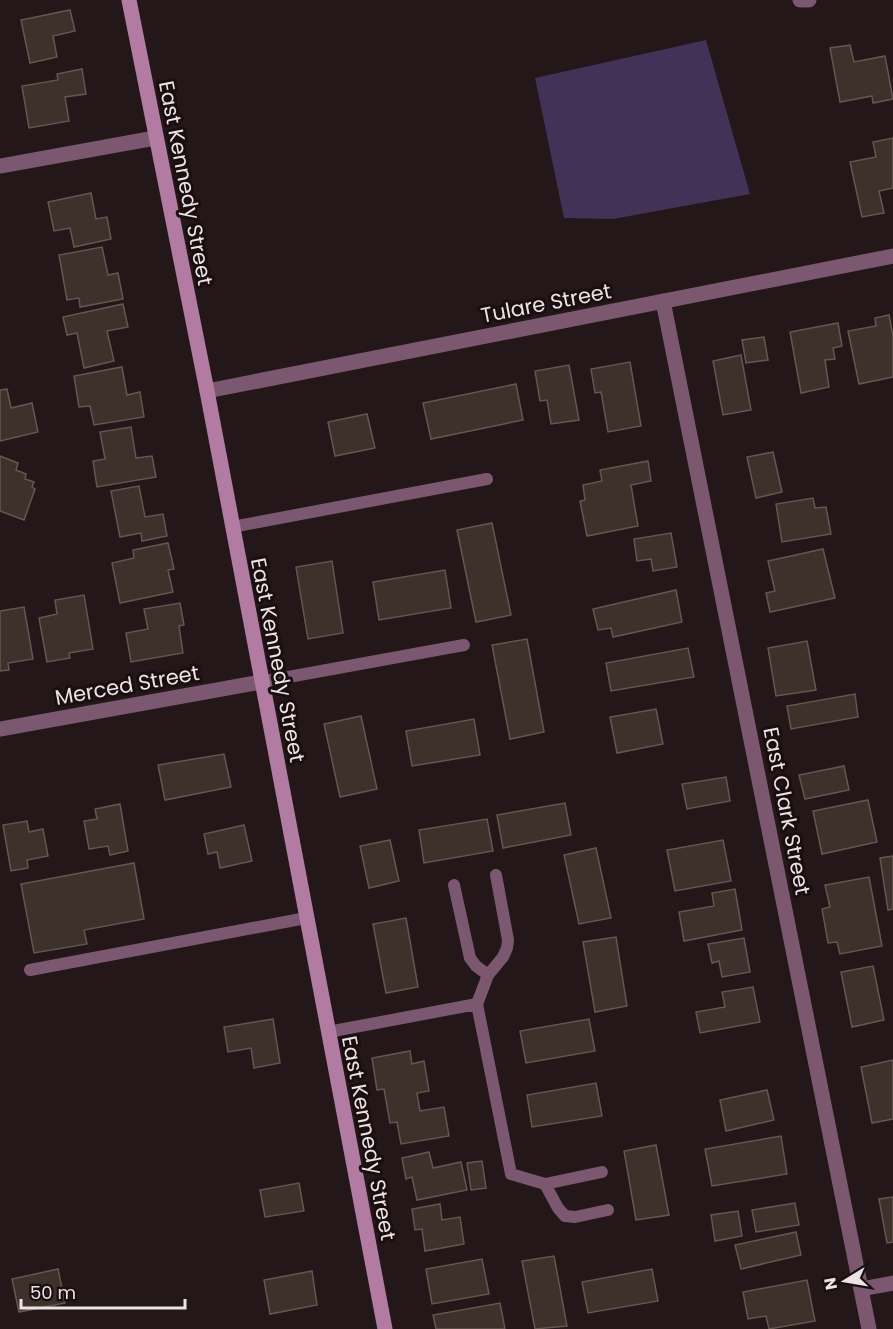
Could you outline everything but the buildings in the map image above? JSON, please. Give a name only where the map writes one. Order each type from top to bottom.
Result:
[{"type":"street","name":"East Kennedy Street","points":[[129,0],[207,391],[385,1329]]},
{"type":"street","points":[[800,0],[809,0]]},
{"type":"street","points":[[0,166],[155,138]]},
{"type":"street","name":"Tulare Street","points":[[207,391],[893,256]]},
{"type":"street","name":"East Clark Street","points":[[663,301],[869,1329]]},
{"type":"street","name":"Merced Street","points":[[0,729],[261,682]]},
{"type":"street","points":[[861,1289],[893,1283]]},
{"type":"lane","points":[[232,527],[487,479]]},
{"type":"lane","points":[[261,682],[464,645]]},
{"type":"lane","points":[[496,875],[508,940],[507,948],[488,975],[477,1004],[511,1174],[545,1184],[602,1172]]},
{"type":"lane","points":[[454,885],[470,958],[488,975]]},
{"type":"lane","points":[[30,969],[306,918]]},
{"type":"lane","points":[[328,1032],[477,1004]]},
{"type":"lane","points":[[545,1184],[565,1216],[575,1217],[608,1210]]},
{"type":"shaded area","points":[[706,40],[750,194],[613,219],[564,218],[535,78]]}]
